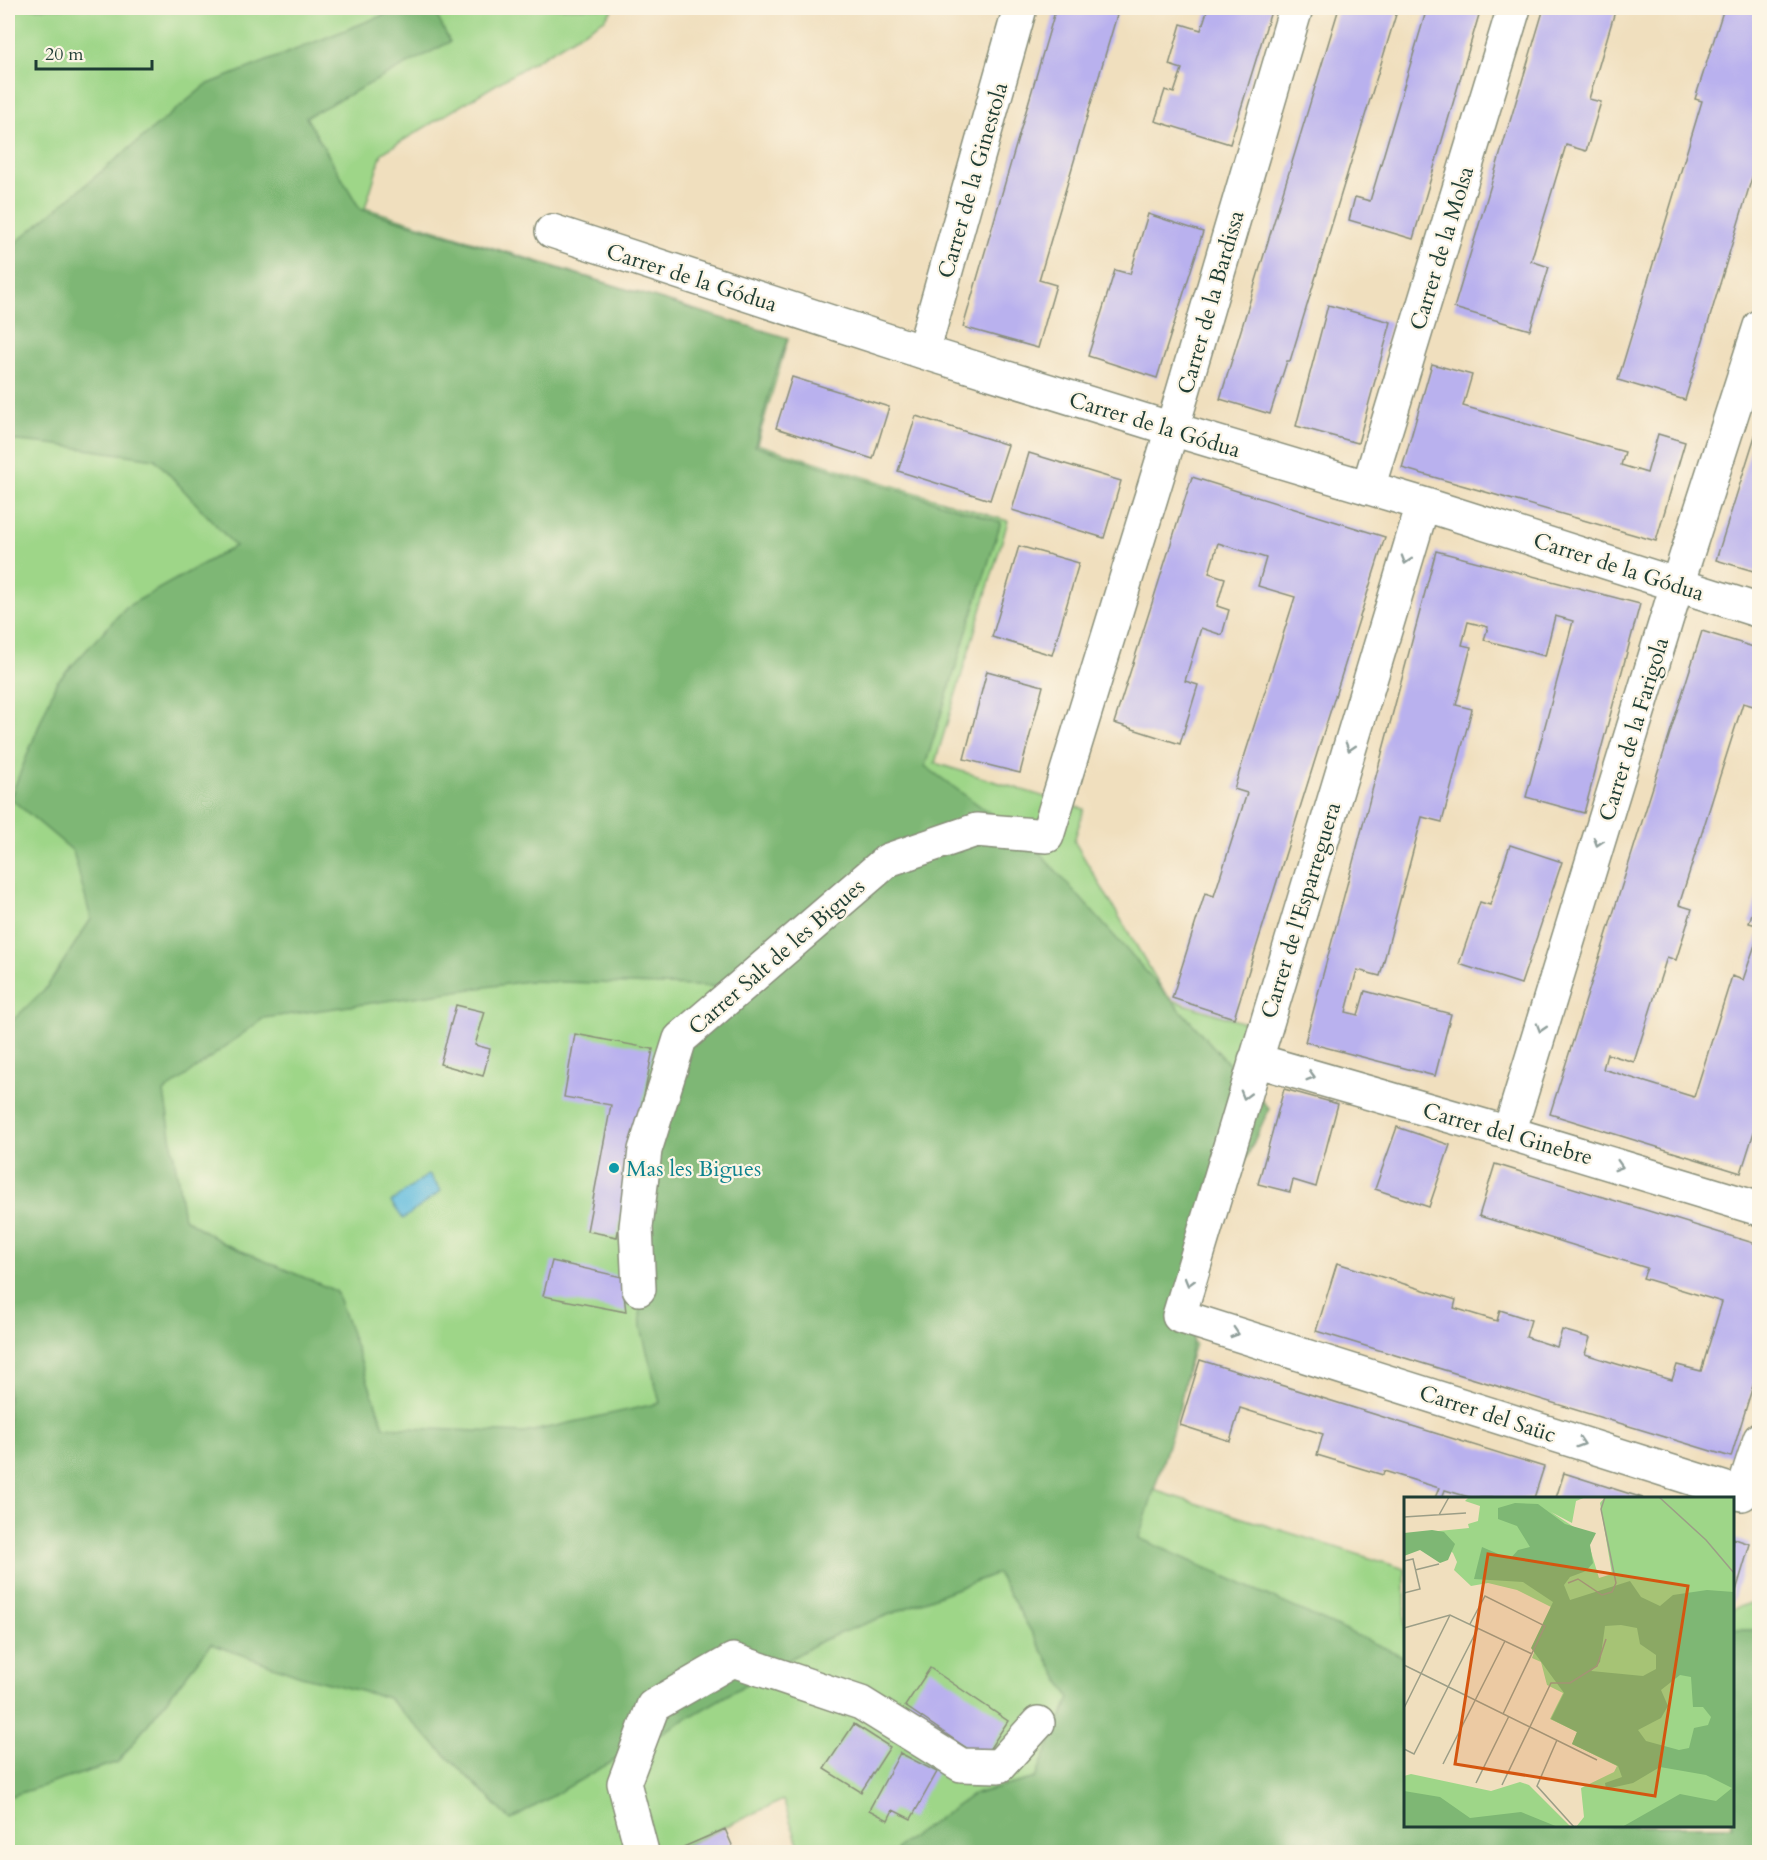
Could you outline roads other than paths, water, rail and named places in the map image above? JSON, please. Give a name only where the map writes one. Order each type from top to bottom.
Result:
[{"type":"street","name":"Carrer de la Ginestola","points":[[923,352],[1020,8]]},
{"type":"street","name":"Carrer de la Bardissa","points":[[1047,836],[1172,429],[1296,8]]},
{"type":"street","name":"Carrer de la Molsa","points":[[1368,488],[1514,8]]},
{"type":"street","name":"Carrer de la Gódua","points":[[552,231],[923,352],[1423,504],[1760,611]]},
{"type":"street","name":"Carrer de la Farigola","points":[[1509,1133],[1677,585],[1760,326]]},
{"type":"street","name":"Carrer de l'Esparreguera","points":[[1179,1316],[1423,504]]},
{"type":"street","name":"Carrer Salt de les Bigues","points":[[639,1289],[636,1227],[645,1150],[680,1039],[888,860],[976,830],[1047,836]]},
{"type":"street","name":"Carrer del Ginebre","points":[[1255,1060],[1758,1203]]},
{"type":"street","name":"Carrer del Saüc","points":[[1179,1316],[1742,1494],[1760,1438]]},
{"type":"street","points":[[642,1852],[624,1783],[653,1706],[733,1660],[861,1703],[962,1765],[999,1766],[1038,1723]]},
{"type":"water","points":[[429,1174],[441,1191],[403,1219],[391,1202]]},
{"type":"place","name":"Mas les Bigues","points":[[614,1168]]}]
